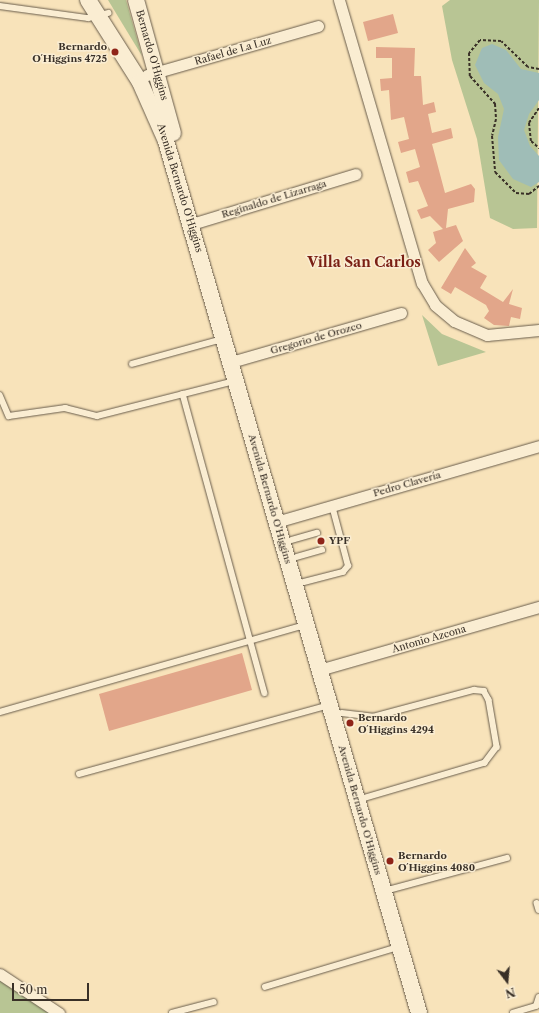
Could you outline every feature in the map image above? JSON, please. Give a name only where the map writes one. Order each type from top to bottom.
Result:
[{"type":"main road","name":"Avenida Bernardo O'Higgins","points":[[88,0],[103,10],[152,74]]},
{"type":"main road","name":"Bernardo O'Higgins","points":[[136,0],[152,74],[174,133]]},
{"type":"main road","name":"Avenida Bernardo O'Higgins","points":[[103,10],[157,117],[196,223],[324,668],[366,798],[367,816],[392,889],[419,1013]]},
{"type":"main road","name":"Avenida Bernardo O'Higgins","points":[[174,133],[224,338],[236,361],[236,381],[281,521],[292,540],[297,556],[304,582],[311,623]]},
{"type":"main road","name":"Avenida Bernardo O'Higgins","points":[[337,707],[404,946],[428,1013]]},
{"type":"street","points":[[339,0],[422,283],[435,305],[454,321],[488,335],[539,330]]},
{"type":"street","name":"Rafael de La Luz","points":[[152,74],[318,26]]},
{"type":"street","name":"Reginaldo de Lizarraga","points":[[196,223],[356,174]]},
{"type":"street","name":"Gregorio de Orozco","points":[[236,361],[402,313]]},
{"type":"street","name":"Pedro Clavería","points":[[281,521],[539,446]]},
{"type":"street","name":"Antonio Azcona","points":[[324,668],[539,607]]},
{"type":"street","points":[[0,974],[59,1013]]},
{"type":"lane","points":[[0,6],[88,18],[103,10]]},
{"type":"lane","points":[[132,364],[224,338]]},
{"type":"lane","points":[[0,395],[5,412],[16,417],[64,408],[97,416],[236,381]]},
{"type":"lane","points":[[183,394],[252,640],[265,693]]},
{"type":"lane","points":[[304,582],[346,571],[348,563],[335,528],[332,506]]},
{"type":"lane","points":[[292,540],[317,533]]},
{"type":"lane","points":[[297,556],[322,550]]},
{"type":"lane","points":[[0,712],[311,623]]},
{"type":"lane","points":[[79,774],[337,707],[373,717],[474,690],[484,691],[489,700],[497,747],[484,763],[366,798]]},
{"type":"lane","points":[[392,889],[507,858]]},
{"type":"lane","points":[[537,904],[539,910]]},
{"type":"lane","points":[[265,986],[404,946]]},
{"type":"lane","points":[[513,1013],[536,1006],[539,997]]},
{"type":"lane","points":[[172,1013],[214,1002]]},
{"type":"path","points":[[539,69],[528,67],[501,41],[480,40],[469,53],[470,76],[495,104],[492,136],[495,172],[516,193],[529,194],[539,186]]},
{"type":"path","points":[[539,108],[529,123],[531,142],[539,148]]},
{"type":"green space","points":[[108,0],[126,0],[142,56]]},
{"type":"green space","points":[[450,0],[539,0],[537,228],[513,229],[490,218],[477,139],[452,60],[442,6]]},
{"type":"green space","points":[[422,315],[442,334],[486,352],[438,366]]},
{"type":"green space","points":[[0,974],[59,1013],[0,1013]]},
{"type":"water","points":[[492,44],[506,50],[521,69],[539,73],[539,100],[529,114],[524,130],[530,146],[539,156],[539,182],[531,187],[513,179],[499,160],[498,137],[504,109],[498,94],[484,83],[475,65],[482,48]]},
{"type":"building","points":[[393,14],[398,33],[368,41],[363,22]]},
{"type":"building","points":[[376,47],[415,48],[414,76],[421,76],[423,105],[434,102],[436,112],[428,114],[432,133],[451,128],[453,138],[432,144],[445,193],[471,184],[475,189],[474,202],[448,209],[446,228],[456,225],[463,241],[439,262],[428,250],[436,243],[433,232],[443,229],[430,216],[421,219],[417,210],[428,206],[418,181],[409,183],[406,172],[420,167],[415,149],[401,153],[398,142],[409,139],[404,117],[391,120],[389,90],[381,91],[380,79],[392,78],[392,58],[376,58]]},
{"type":"building","points":[[465,248],[476,263],[471,267],[487,276],[480,288],[503,302],[513,289],[509,304],[522,308],[520,319],[511,317],[509,326],[494,325],[484,318],[489,311],[486,305],[455,287],[451,294],[441,288]]},
{"type":"building","points":[[242,653],[252,690],[109,731],[99,694]]},
{"type":"place","name":"Bernardo O´Higgins 4725","points":[[115,52]]},
{"type":"place","name":"YPF","points":[[321,541]]},
{"type":"place","name":"Bernardo O´Higgins 4294","points":[[350,723]]},
{"type":"place","name":"Bernardo O´Higgins 4080","points":[[390,861]]},
{"type":"district","name":"Villa San Carlos","points":[[364,262]]}]
